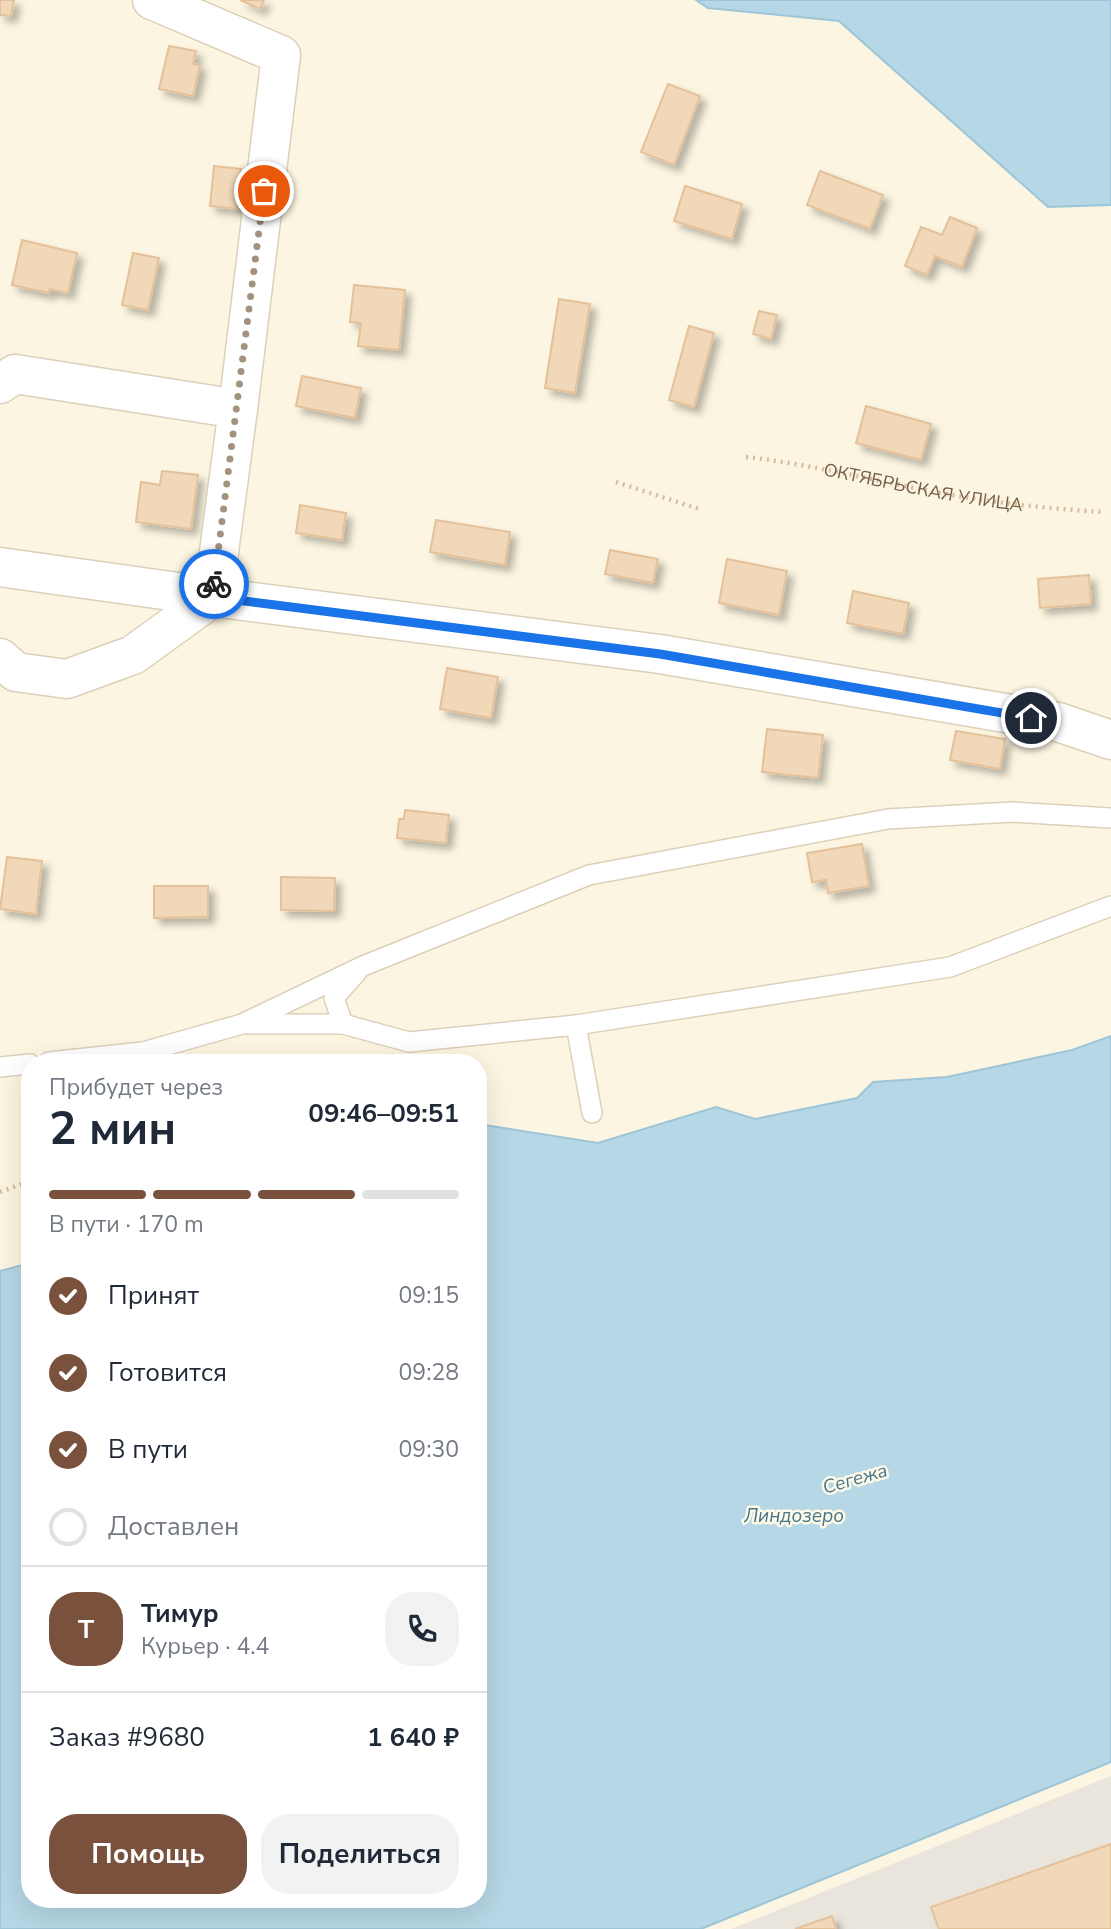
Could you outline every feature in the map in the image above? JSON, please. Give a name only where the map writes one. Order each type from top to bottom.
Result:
[{"type":"street","points":[[0,658],[16,672],[66,678],[133,655],[213,597],[281,55],[152,0]]},
{"type":"street","points":[[0,384],[15,374],[238,409]]},
{"type":"street","points":[[0,567],[660,654],[1058,722],[1111,740]]},
{"type":"lane","points":[[125,1054],[144,1052],[242,1024],[363,966],[589,875],[888,819],[1012,812],[1111,818]]},
{"type":"lane","points":[[242,1024],[343,1024],[409,1042],[576,1025],[950,967],[1111,906]]},
{"type":"lane","points":[[343,1024],[334,998],[363,966]]},
{"type":"lane","points":[[576,1025],[592,1112]]},
{"type":"lane","points":[[0,1067],[21,1065]]},
{"type":"path","name":"ОКТЯБРЬСКАЯ УЛИЦА","points":[[746,457],[787,461],[969,498],[1028,507],[1103,512]]},
{"type":"path","points":[[616,482],[699,509]]},
{"type":"path","points":[[0,1192],[21,1184]]},
{"type":"shaded area","points":[[1111,1776],[1111,1929],[731,1929]]},
{"type":"water","points":[[696,0],[1111,0],[1111,205],[1048,207],[839,21],[708,8]]},
{"type":"water","name":"Линдозеро","points":[[1111,1036],[1111,1762],[701,1929],[0,1929],[0,1271],[21,1265],[21,1908],[487,1908],[487,1125],[598,1143],[716,1107],[755,1119],[857,1098],[873,1082],[947,1077],[1072,1050]]},
{"type":"building","points":[[0,0],[14,0],[11,16],[0,15]]},
{"type":"building","points":[[240,0],[264,0],[260,9]]},
{"type":"building","points":[[169,46],[196,51],[193,64],[200,65],[193,96],[159,89]]},
{"type":"building","points":[[668,84],[700,96],[674,165],[641,152]]},
{"type":"building","points":[[214,166],[241,169],[237,209],[210,206]]},
{"type":"building","points":[[820,171],[883,195],[870,229],[807,205]]},
{"type":"building","points":[[685,186],[742,204],[732,239],[674,221]]},
{"type":"building","points":[[950,217],[977,228],[962,267],[935,256],[927,275],[905,266],[921,227],[942,235]]},
{"type":"building","points":[[22,240],[77,253],[68,293],[50,289],[49,293],[12,285]]},
{"type":"building","points":[[133,253],[159,258],[148,310],[122,305]]},
{"type":"building","points":[[354,285],[405,290],[399,350],[358,346],[361,323],[350,322]]},
{"type":"building","points":[[559,299],[590,304],[575,393],[545,388]]},
{"type":"building","points":[[759,311],[777,315],[771,339],[753,334]]},
{"type":"building","points":[[689,326],[714,333],[694,407],[669,400]]},
{"type":"building","points":[[302,376],[361,388],[355,418],[296,406]]},
{"type":"building","points":[[866,406],[931,424],[921,460],[856,443]]},
{"type":"building","points":[[162,471],[198,475],[191,529],[136,522],[141,482],[160,485]]},
{"type":"building","points":[[300,505],[346,513],[342,540],[296,533]]},
{"type":"building","points":[[436,520],[510,532],[505,565],[430,552]]},
{"type":"building","points":[[610,550],[658,559],[653,583],[605,574]]},
{"type":"building","points":[[727,559],[787,571],[779,615],[719,603]]},
{"type":"building","points":[[1089,575],[1091,604],[1040,608],[1038,579]]},
{"type":"building","points":[[853,591],[909,603],[903,634],[847,623]]},
{"type":"building","points":[[447,668],[498,677],[491,718],[440,709]]},
{"type":"building","points":[[767,729],[823,735],[818,778],[762,772]]},
{"type":"building","points":[[956,731],[1005,739],[1000,769],[950,760]]},
{"type":"building","points":[[405,810],[449,815],[446,843],[397,838],[399,819],[404,819]]},
{"type":"building","points":[[862,844],[869,886],[828,893],[826,880],[812,882],[807,853]]},
{"type":"building","points":[[7,857],[42,861],[36,914],[0,909]]},
{"type":"building","points":[[281,877],[335,878],[334,911],[281,910]]},
{"type":"building","points":[[154,886],[208,886],[208,917],[154,918]]},
{"type":"building","points":[[1111,1844],[1111,1929],[939,1929],[931,1907]]},
{"type":"building","points":[[832,1916],[836,1929],[795,1929]]},
{"type":"way so far","points":[[214,584],[264,191]]},
{"type":"route","points":[[214,584],[213,597],[660,654],[1031,718]]},
{"type":"water label","name":"Сегежа","points":[[855,1479]]}]
